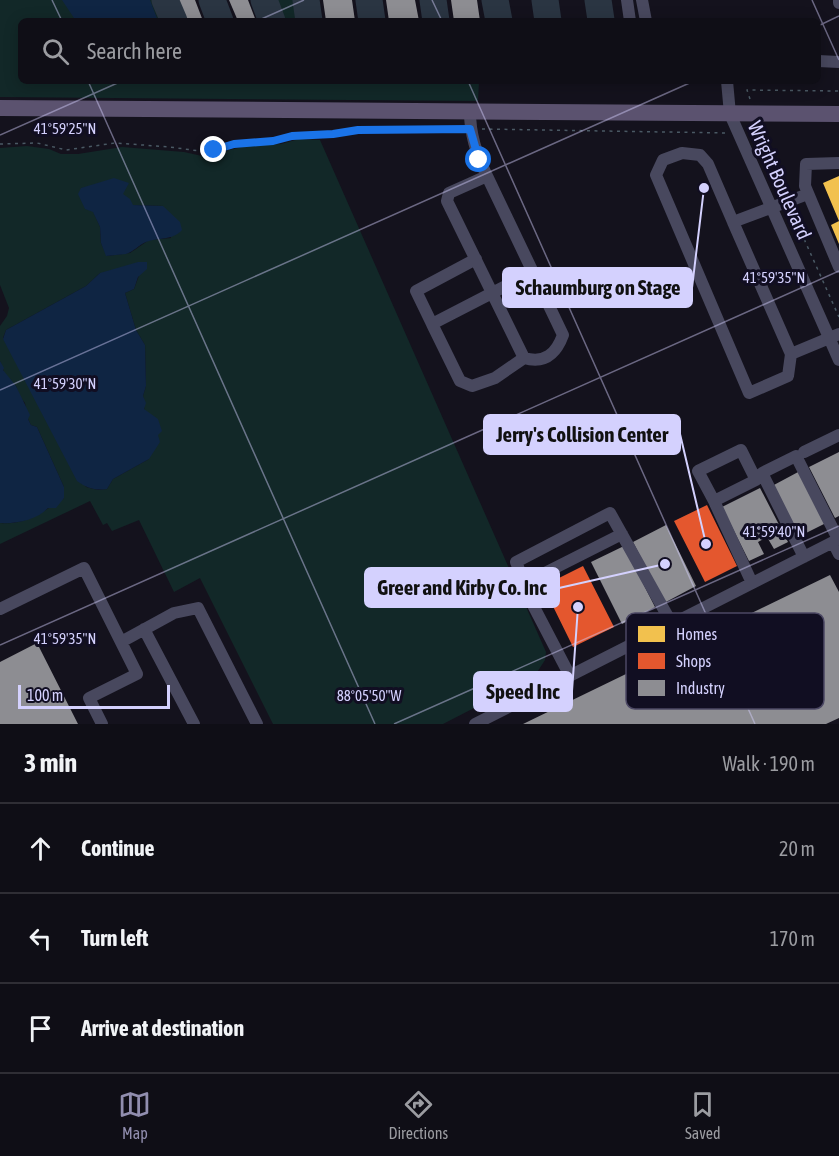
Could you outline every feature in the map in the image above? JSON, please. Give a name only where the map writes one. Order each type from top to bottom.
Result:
[{"type":"main road","points":[[0,108],[149,110],[470,121],[730,114],[839,114]]},
{"type":"street","points":[[627,0],[630,18]]},
{"type":"street","points":[[642,0],[645,18]]},
{"type":"street","points":[[821,62],[839,62]]},
{"type":"street","name":"Wright Boulevard","points":[[727,84],[730,114],[771,208],[834,336],[839,360]]},
{"type":"street","points":[[470,121],[479,160],[563,335],[558,348],[548,357],[536,361],[524,358],[495,378],[472,386],[460,381],[416,291],[476,259]]},
{"type":"street","points":[[682,153],[700,155],[708,164],[790,354],[789,376],[749,393],[656,175],[663,160],[682,153]]},
{"type":"street","points":[[839,163],[806,164],[804,186],[839,267]]},
{"type":"street","points":[[487,176],[449,193],[447,201],[524,358]]},
{"type":"street","points":[[733,222],[808,194]]},
{"type":"street","points":[[432,324],[533,272]]},
{"type":"street","points":[[790,354],[834,336]]},
{"type":"street","points":[[804,453],[839,435]]},
{"type":"street","points":[[714,501],[756,480],[741,450],[698,471],[752,583]]},
{"type":"street","points":[[804,556],[762,474],[796,456],[837,540],[839,554]]},
{"type":"street","points":[[570,676],[534,607],[516,562],[610,513],[666,613]]},
{"type":"street","points":[[525,583],[622,534]]},
{"type":"street","points":[[693,613],[837,540]]},
{"type":"street","points":[[0,609],[84,568],[137,674],[90,699],[102,724]]},
{"type":"street","points":[[121,642],[174,614],[198,608],[257,724]]},
{"type":"street","points":[[144,629],[194,724]]},
{"type":"street","points":[[475,724],[626,647]]},
{"type":"path","points":[[747,90],[839,91]]},
{"type":"path","points":[[0,144],[37,143],[66,150],[115,143],[207,152],[234,144],[273,141],[292,136],[470,121],[720,133]]},
{"type":"path","points":[[764,138],[788,201],[839,317]]},
{"type":"green space","points":[[0,0],[153,0],[162,18],[18,18],[18,84],[479,84],[478,101],[0,97]]},
{"type":"green space","points":[[270,0],[296,0],[299,18],[277,18]]},
{"type":"green space","points":[[299,139],[320,140],[546,652],[545,660],[534,677],[443,724],[273,724],[200,578],[174,592],[139,520],[112,531],[107,523],[103,525],[90,501],[0,544],[0,523],[19,522],[41,513],[64,498],[64,487],[37,427],[31,425],[28,419],[25,403],[16,386],[5,375],[0,361],[0,326],[9,308],[0,285],[0,148],[27,146],[49,149],[61,154],[78,154],[122,147],[184,152],[202,156],[247,146],[281,144]],"holes":[[[133,205],[163,206],[171,238],[149,240],[130,253],[107,256],[101,243],[100,227],[93,211]],[[100,273],[140,273],[134,289],[125,293],[136,330],[145,345],[146,386],[143,396],[149,459],[113,479],[107,489],[98,490],[86,487],[3,338],[6,330],[86,286]]]},
{"type":"water","points":[[62,0],[150,0],[157,18],[74,18]]},
{"type":"water","points":[[114,178],[129,183],[123,194],[130,199],[133,205],[163,206],[180,222],[182,230],[170,237],[146,242],[126,254],[106,256],[101,243],[100,227],[93,212],[85,209],[78,194],[81,188]]},
{"type":"water","points":[[138,262],[147,262],[147,269],[138,277],[134,289],[125,293],[136,330],[145,345],[146,386],[143,396],[146,403],[144,409],[158,419],[162,431],[158,435],[160,442],[149,459],[113,479],[107,489],[95,489],[77,481],[3,339],[6,330],[86,286],[100,273]]},
{"type":"water","points":[[0,361],[3,370],[16,386],[30,415],[28,419],[31,425],[37,427],[64,487],[64,498],[56,508],[48,508],[32,518],[13,523],[0,523]]},
{"type":"building: Homes","points":[[839,176],[839,221],[823,183]]},
{"type":"building: Homes","points":[[839,221],[839,244],[831,225]]},
{"type":"building: Shops","points":[[707,505],[737,566],[705,582],[674,521]]},
{"type":"building: Shops","points":[[583,566],[614,627],[573,647],[543,586]]},
{"type":"building: Industry","points":[[178,0],[195,0],[202,18],[185,18]]},
{"type":"building: Industry","points":[[229,0],[248,0],[255,18],[237,18]]},
{"type":"building: Industry","points":[[323,0],[352,0],[355,18],[326,18]]},
{"type":"building: Industry","points":[[386,0],[415,0],[418,18],[389,18]]},
{"type":"building: Industry","points":[[451,0],[477,0],[480,18],[454,18]]},
{"type":"building: Industry","points":[[839,452],[839,516],[835,518],[809,467]]},
{"type":"building: Industry","points":[[800,471],[826,523],[798,537],[772,486]]},
{"type":"building: Industry","points":[[760,488],[788,542],[774,549],[767,537],[758,542],[764,554],[749,561],[722,507]]},
{"type":"building: Industry","points":[[666,525],[696,586],[664,603],[633,542]]},
{"type":"building: Industry","points":[[624,546],[655,607],[643,613],[626,613],[626,622],[622,624],[591,562]]},
{"type":"building: Industry","points":[[830,575],[839,592],[839,718],[826,724],[523,724],[626,674],[626,709],[824,709],[824,613],[752,613]]},
{"type":"building: Industry","points":[[37,643],[78,724],[0,724],[0,662]]},
{"type":"taxiway","points":[[165,0],[173,18]]},
{"type":"taxiway","points":[[212,0],[219,18]]},
{"type":"taxiway","points":[[264,0],[271,18]]},
{"type":"taxiway","points":[[306,0],[309,18]]},
{"type":"taxiway","points":[[369,0],[372,18]]},
{"type":"taxiway","points":[[433,0],[436,18]]},
{"type":"taxiway","points":[[495,0],[498,18]]},
{"type":"taxiway","points":[[545,0],[548,18]]},
{"type":"taxiway","points":[[598,0],[601,18]]},
{"type":"place","name":"Schaumburg on Stage","points":[[704,188]]},
{"type":"place","name":"Jerry's Collision Center","points":[[706,544]]},
{"type":"place","name":"Greer and Kirby Co. Inc","points":[[665,564]]},
{"type":"place","name":"Speed Inc","points":[[578,607]]},
{"type":"route","points":[[214,150],[234,144],[358,130],[470,129],[479,160]]}]
